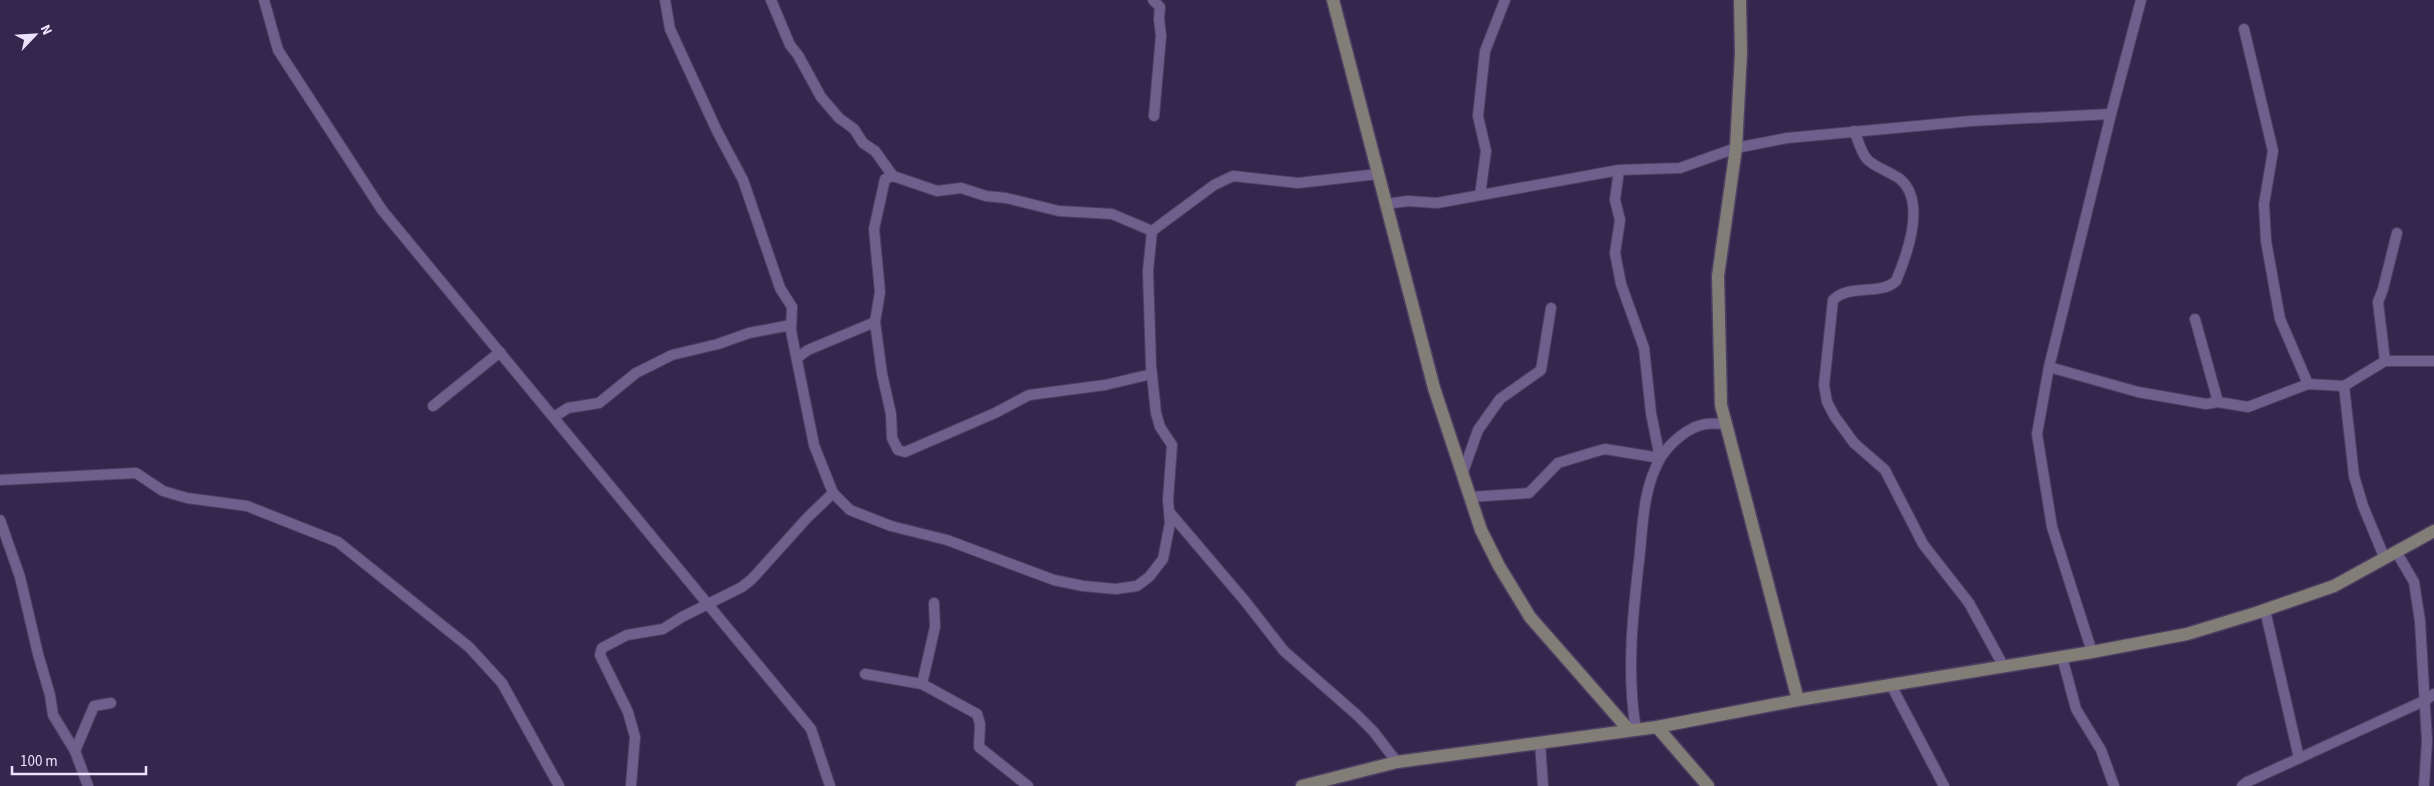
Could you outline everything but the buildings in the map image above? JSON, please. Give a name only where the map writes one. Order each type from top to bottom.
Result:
[{"type":"street","points":[[264,0],[278,50],[382,210],[811,729],[830,786]]},
{"type":"street","points":[[665,0],[670,29],[717,131],[744,180],[780,288],[792,306],[792,325],[797,358],[814,445],[833,493],[850,510],[891,526],[947,540],[1054,580],[1083,586],[1116,589],[1137,586],[1149,577],[1163,559],[1171,514],[1168,500],[1172,445],[1160,427],[1156,414],[1152,374],[1148,271],[1152,231],[1214,185],[1233,176],[1298,183],[1378,174]]},
{"type":"street","points":[[771,0],[790,45],[798,55],[822,97],[839,118],[854,129],[863,143],[875,152],[893,176],[937,191],[961,188],[986,196],[1006,198],[1059,211],[1112,214],[1152,231]]},
{"type":"street","points":[[1154,0],[1160,7],[1161,36],[1154,116]]},
{"type":"street","points":[[1332,0],[1434,388],[1462,475],[1488,545],[1530,617],[1633,730]]},
{"type":"street","points":[[1480,195],[1486,151],[1478,116],[1485,51],[1505,0]]},
{"type":"street","points":[[1740,0],[1741,53],[1736,148],[1718,276],[1722,405],[1725,424],[1798,700]]},
{"type":"street","points":[[2092,652],[2052,527],[2037,434],[2049,367],[2141,0]]},
{"type":"street","points":[[2244,29],[2272,151],[2264,204],[2266,241],[2280,319],[2308,384]]},
{"type":"street","points":[[1386,204],[1408,201],[1437,203],[1620,170],[1680,168],[1736,148],[1788,138],[1970,121],[2111,114]]},
{"type":"street","points":[[1854,131],[1867,160],[1901,180],[1909,193],[1914,208],[1908,252],[1896,281],[1892,285],[1845,292],[1834,300],[1824,385],[1827,402],[1835,417],[1854,442],[1885,470],[1923,544],[1969,604],[2004,667]]},
{"type":"street","points":[[1620,170],[1616,200],[1620,220],[1615,253],[1621,284],[1644,348],[1651,413],[1660,458]]},
{"type":"street","points":[[893,176],[885,179],[874,229],[880,292],[875,322],[882,374],[891,414],[892,438],[898,450],[904,452],[996,413],[1029,396],[1105,385],[1152,374]]},
{"type":"street","points":[[2385,361],[2378,302],[2397,233]]},
{"type":"street","points":[[1462,475],[1478,430],[1500,399],[1541,370],[1551,308]]},
{"type":"street","points":[[2195,320],[2218,402]]},
{"type":"street","points":[[797,358],[808,350],[875,322]]},
{"type":"street","points":[[554,417],[568,408],[598,403],[636,372],[672,355],[718,344],[749,333],[792,325]]},
{"type":"street","points":[[433,406],[500,352]]},
{"type":"street","points":[[2049,367],[2138,392],[2206,404],[2218,402],[2248,407],[2255,406],[2308,384],[2344,386],[2385,361],[2434,361]]},
{"type":"street","points":[[2344,386],[2354,476],[2363,506],[2384,559]]},
{"type":"street","points":[[1633,730],[1630,638],[1647,488],[1660,458],[1679,438],[1693,428],[1706,424],[1725,424]]},
{"type":"street","points":[[1470,497],[1529,493],[1558,463],[1606,449],[1660,458]]},
{"type":"street","points":[[0,480],[136,474],[163,491],[187,498],[247,506],[338,542],[469,647],[502,682],[559,786]]},
{"type":"street","points":[[631,786],[635,737],[628,712],[600,655],[602,648],[627,635],[663,630],[742,587],[752,579],[807,518],[833,493]]},
{"type":"street","points":[[1171,514],[1245,601],[1284,651],[1363,720],[1397,762]]},
{"type":"street","points":[[0,520],[20,577],[38,654],[50,695],[52,715],[75,751],[88,786]]},
{"type":"street","points":[[1302,786],[1397,762],[1658,727],[1798,700],[2004,667],[2187,634],[2334,586],[2434,531]]},
{"type":"street","points":[[2397,552],[2414,582],[2430,697],[2424,786]]},
{"type":"street","points":[[922,684],[934,627],[934,603]]},
{"type":"street","points":[[2265,610],[2298,758]]},
{"type":"street","points":[[2062,657],[2076,709],[2102,750],[2114,786]]},
{"type":"street","points":[[865,674],[922,684],[977,714],[980,724],[979,747],[1022,784]]},
{"type":"street","points":[[1891,685],[1944,786]]},
{"type":"street","points":[[2242,786],[2430,697]]},
{"type":"street","points":[[75,751],[94,706],[111,703]]},
{"type":"street","points":[[1658,727],[1708,786]]},
{"type":"street","points":[[1540,742],[1544,786]]}]
